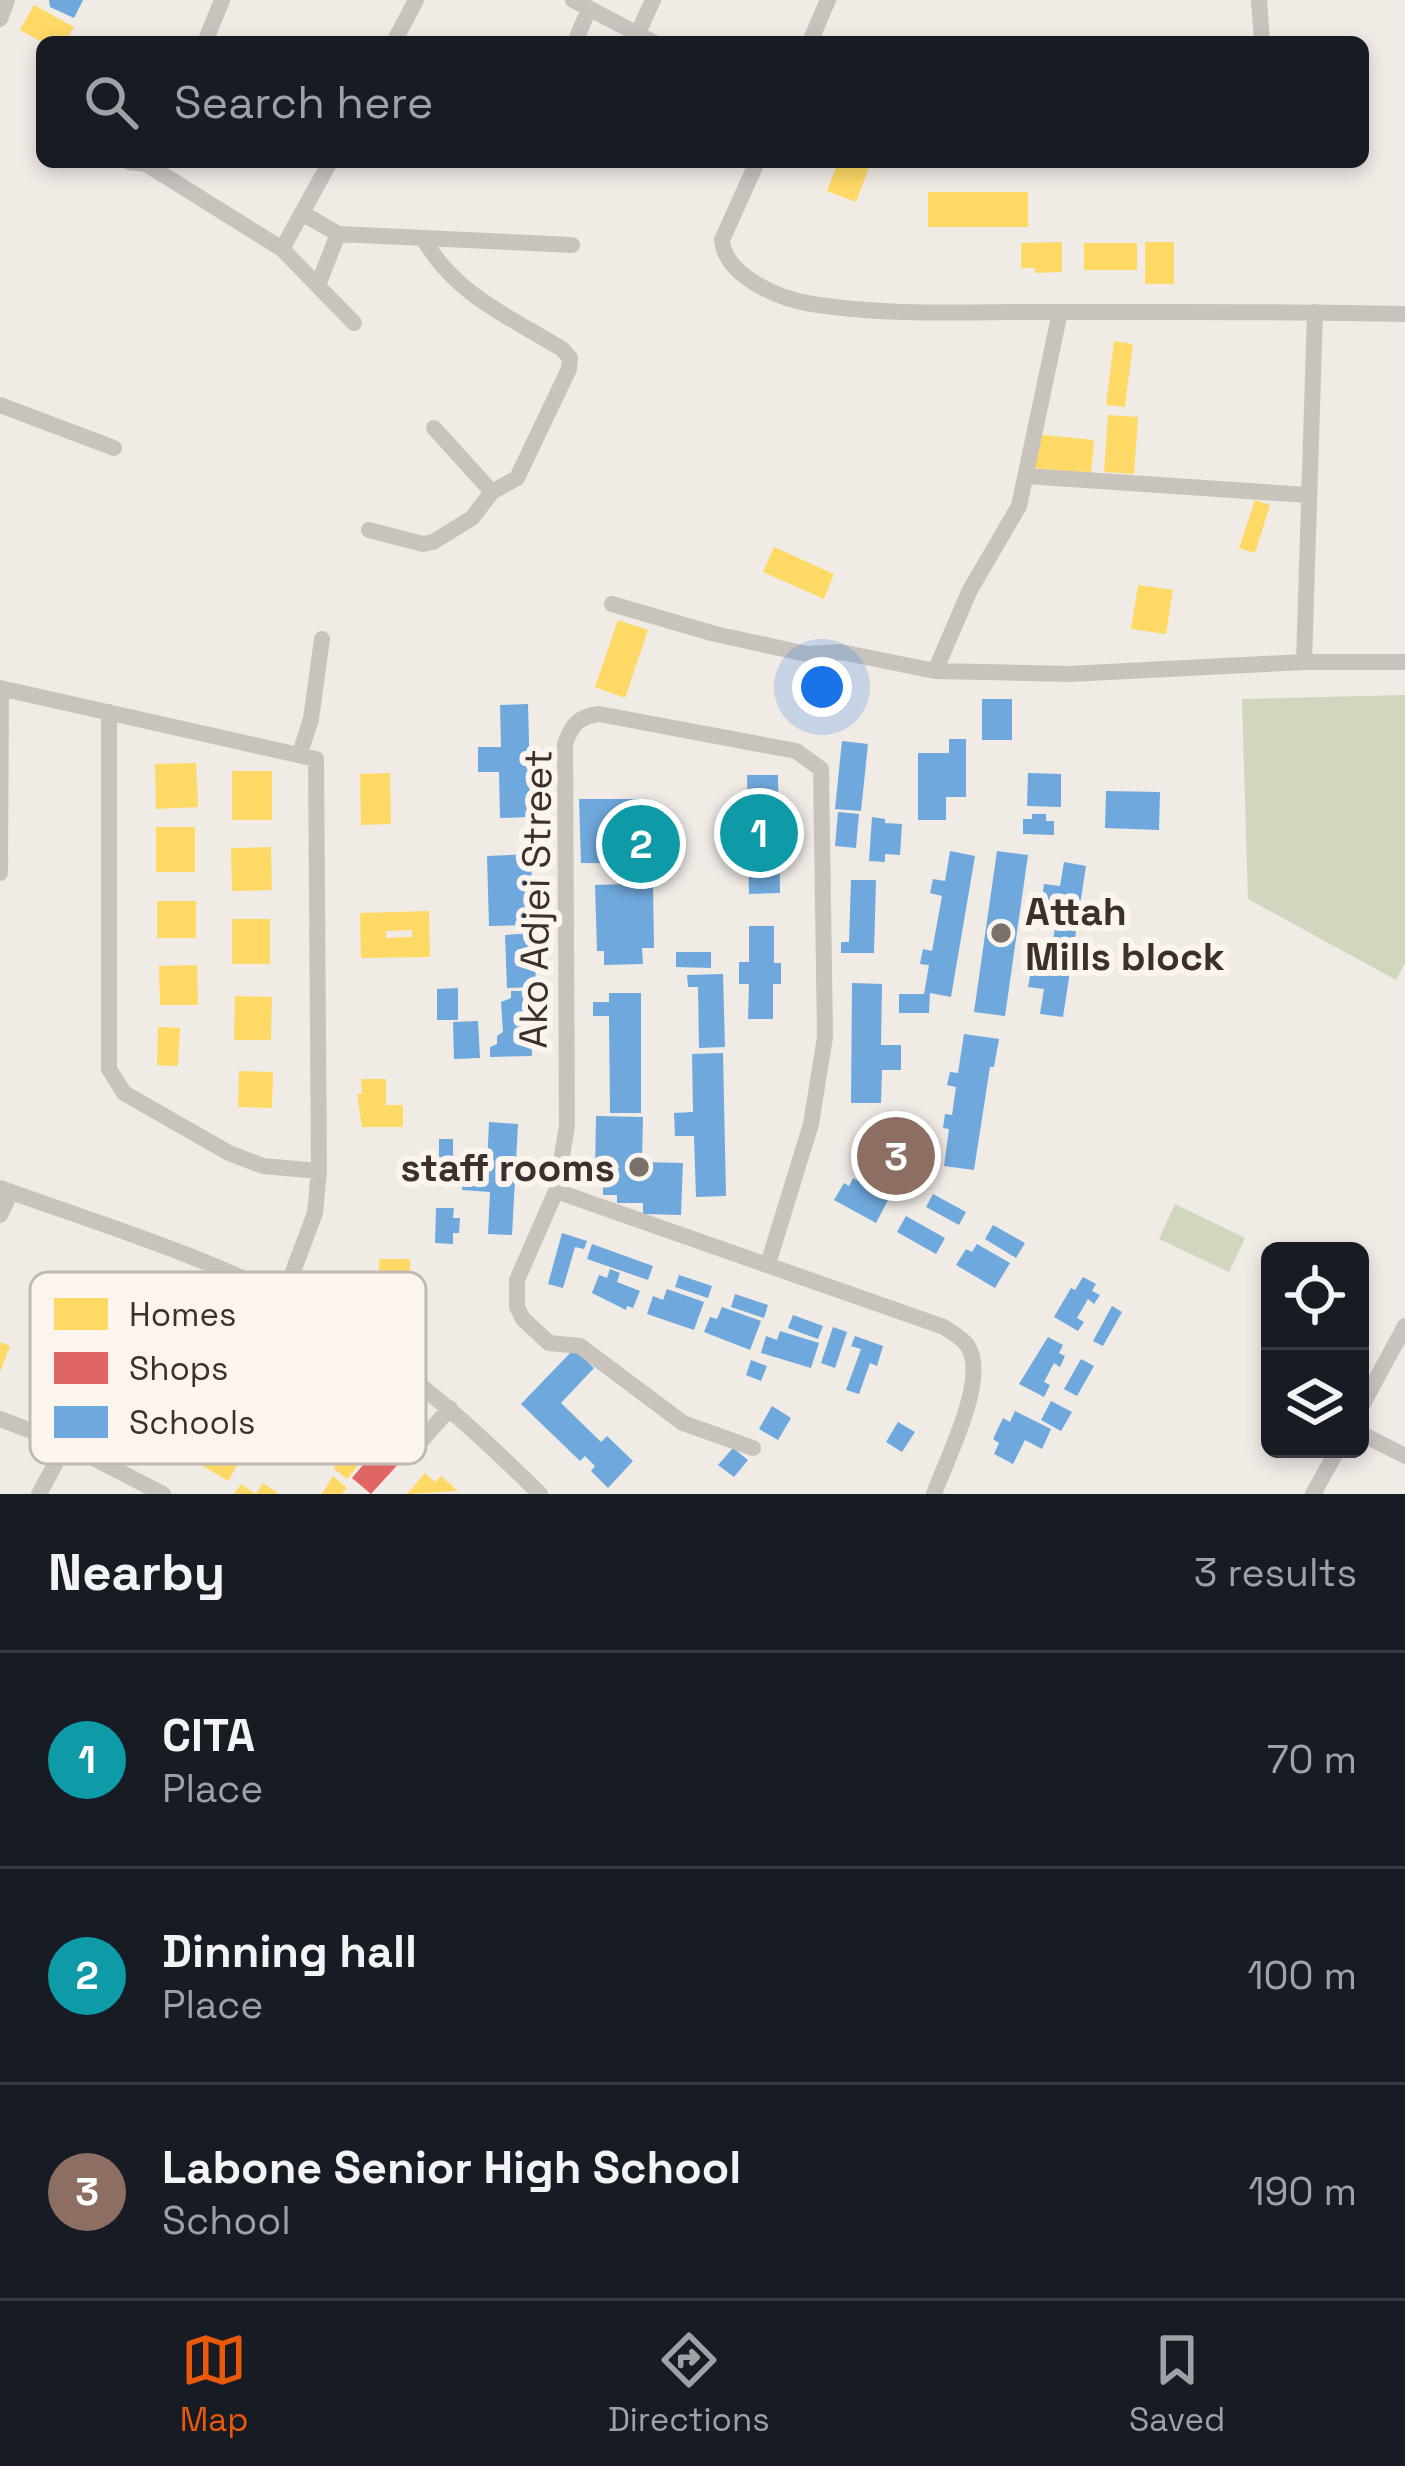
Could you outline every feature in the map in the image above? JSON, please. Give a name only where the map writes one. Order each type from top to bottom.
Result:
[{"type":"street","points":[[0,19],[7,0]]},
{"type":"street","points":[[207,36],[222,0]]},
{"type":"street","points":[[397,36],[416,0]]},
{"type":"street","points":[[646,36],[653,0]]},
{"type":"street","points":[[813,36],[828,0]]},
{"type":"street","points":[[1259,0],[1262,36]]},
{"type":"street","points":[[576,36],[581,4],[640,36]]},
{"type":"street","points":[[149,168],[282,249],[354,323]]},
{"type":"street","points":[[282,249],[327,168]]},
{"type":"street","points":[[755,168],[722,240],[723,253],[743,278],[808,304],[940,312],[1405,314]]},
{"type":"street","points":[[302,213],[338,234],[572,245]]},
{"type":"street","points":[[318,285],[338,234]]},
{"type":"street","points":[[369,530],[416,544],[433,542],[472,518],[492,492],[517,478],[570,358],[458,285],[441,269],[424,240]]},
{"type":"street","points":[[934,671],[970,590],[1019,506],[1060,312]]},
{"type":"street","points":[[1304,662],[1315,312]]},
{"type":"street","points":[[0,405],[114,448]]},
{"type":"street","points":[[434,428],[492,492]]},
{"type":"street","points":[[1026,476],[1306,495]]},
{"type":"street","points":[[612,604],[806,654],[841,652],[934,671],[1069,674],[1304,662],[1405,662]]},
{"type":"street","points":[[300,753],[311,718],[322,639]]},
{"type":"street","points":[[0,873],[0,688],[316,759],[319,1171],[315,1213],[293,1272]]},
{"type":"street","points":[[109,712],[109,1069],[124,1093],[229,1153],[263,1166],[319,1171]]},
{"type":"street","name":"Ako Adjei Street","points":[[556,1191],[567,1126],[566,744],[571,725],[599,713],[796,751],[821,769],[823,782],[825,1037],[811,1124],[768,1264]]},
{"type":"street","points":[[0,1215],[6,1190],[222,1272]]},
{"type":"street","points":[[753,1448],[683,1423],[580,1346],[549,1343],[523,1319],[517,1307],[517,1280],[556,1191],[944,1327],[967,1344],[976,1380],[934,1494]]},
{"type":"street","points":[[1369,1392],[1405,1326]]},
{"type":"street","points":[[426,1390],[540,1494]]},
{"type":"street","points":[[426,1435],[449,1408]]},
{"type":"street","points":[[0,1419],[30,1430]]},
{"type":"street","points":[[1369,1438],[1405,1456]]},
{"type":"street","points":[[1313,1494],[1333,1458]]},
{"type":"street","points":[[39,1494],[55,1464]]},
{"type":"street","points":[[105,1464],[164,1494]]},
{"type":"green space","points":[[1405,695],[1405,963],[1396,980],[1248,899],[1242,699]]},
{"type":"green space","points":[[1175,1204],[1245,1238],[1229,1272],[1159,1239]]},
{"type":"building: Homes","points":[[34,5],[74,27],[69,36],[36,39],[20,30]]},
{"type":"building: Homes","points":[[836,168],[869,168],[856,202],[827,191]]},
{"type":"building: Homes","points":[[928,192],[1028,192],[1028,227],[928,227]]},
{"type":"building: Homes","points":[[1062,242],[1062,272],[1035,273],[1035,268],[1021,268],[1021,243]]},
{"type":"building: Homes","points":[[1145,242],[1174,242],[1174,284],[1145,284]]},
{"type":"building: Homes","points":[[1084,243],[1137,243],[1137,270],[1084,270]]},
{"type":"building: Homes","points":[[1114,341],[1133,344],[1125,407],[1106,405]]},
{"type":"building: Homes","points":[[1108,415],[1138,417],[1134,474],[1104,472]]},
{"type":"building: Homes","points":[[1036,434],[1094,440],[1091,474],[1032,468]]},
{"type":"building: Homes","points":[[1255,500],[1270,505],[1255,553],[1239,548]]},
{"type":"building: Homes","points":[[774,547],[834,574],[824,599],[763,572]]},
{"type":"building: Homes","points":[[1138,585],[1173,590],[1166,634],[1131,629]]},
{"type":"building: Homes","points":[[618,620],[648,630],[625,698],[595,687]]},
{"type":"building: Homes","points":[[196,763],[198,807],[156,809],[155,764]]},
{"type":"building: Homes","points":[[232,771],[272,771],[272,820],[232,820]]},
{"type":"building: Homes","points":[[390,773],[391,824],[361,825],[360,774]]},
{"type":"building: Homes","points":[[156,827],[195,827],[195,872],[156,872]]},
{"type":"building: Homes","points":[[271,847],[272,890],[232,891],[231,848]]},
{"type":"building: Homes","points":[[157,901],[196,901],[196,938],[157,938]]},
{"type":"building: Homes","points":[[429,911],[430,957],[361,958],[360,913]],"holes":[[[412,930],[412,937],[386,938],[386,931]]]},
{"type":"building: Homes","points":[[232,919],[270,919],[270,964],[232,964]]},
{"type":"building: Homes","points":[[197,965],[198,1005],[160,1005],[159,966]]},
{"type":"building: Homes","points":[[235,996],[272,997],[271,1040],[234,1040]]},
{"type":"building: Homes","points":[[158,1027],[180,1028],[178,1066],[157,1065]]},
{"type":"building: Homes","points":[[239,1071],[273,1072],[272,1108],[238,1107]]},
{"type":"building: Homes","points":[[361,1079],[386,1079],[386,1105],[403,1105],[403,1127],[362,1127],[357,1094],[362,1094]]},
{"type":"building: Homes","points":[[379,1259],[410,1259],[410,1272],[379,1272]]},
{"type":"building: Homes","points":[[0,1342],[10,1346],[0,1372]]},
{"type":"building: Homes","points":[[199,1464],[238,1464],[228,1481]]},
{"type":"building: Homes","points":[[336,1464],[359,1464],[347,1479],[333,1468]]},
{"type":"building: Homes","points":[[425,1473],[435,1482],[441,1476],[458,1491],[407,1494]]},
{"type":"building: Homes","points":[[333,1476],[347,1488],[342,1494],[322,1494]]},
{"type":"building: Homes","points":[[263,1483],[279,1494],[256,1494]]},
{"type":"building: Homes","points":[[241,1484],[256,1494],[234,1494]]},
{"type":"building: Shops","points":[[364,1464],[398,1464],[371,1494],[352,1478]]},
{"type":"building: Schools","points":[[49,0],[83,0],[74,18],[50,7]]},
{"type":"building: Schools","points":[[982,699],[1012,699],[1012,740],[982,740]]},
{"type":"building: Schools","points":[[528,704],[531,817],[500,818],[499,772],[478,772],[478,747],[501,747],[500,705]]},
{"type":"building: Schools","points":[[949,739],[966,739],[966,797],[946,797],[946,820],[918,820],[918,753],[949,753]]},
{"type":"building: Schools","points":[[842,741],[868,744],[861,811],[835,809]]},
{"type":"building: Schools","points":[[1028,773],[1061,774],[1061,807],[1027,806]]},
{"type":"building: Schools","points":[[747,775],[778,775],[780,893],[749,894],[748,849],[740,849],[740,818],[748,818]]},
{"type":"building: Schools","points":[[1106,791],[1160,792],[1159,830],[1105,828]]},
{"type":"building: Schools","points":[[579,799],[639,799],[640,823],[679,822],[680,864],[581,863]]},
{"type":"building: Schools","points":[[838,812],[859,814],[856,848],[835,846]]},
{"type":"building: Schools","points":[[1032,814],[1046,814],[1046,821],[1054,821],[1054,835],[1023,834],[1023,819],[1032,819]]},
{"type":"building: Schools","points":[[872,817],[902,824],[900,855],[885,854],[885,862],[869,861]]},
{"type":"building: Schools","points":[[950,851],[975,856],[951,997],[930,993],[929,1013],[899,1013],[899,994],[924,994],[929,965],[920,964],[923,949],[932,951],[942,896],[930,893],[933,879],[945,881]]},
{"type":"building: Schools","name":"Attah Mills block","points":[[997,851],[1028,855],[1005,1016],[974,1012]]},
{"type":"building: Schools","points":[[531,854],[533,925],[489,926],[487,856]]},
{"type":"building: Schools","points":[[1064,862],[1086,866],[1063,1017],[1040,1014],[1044,989],[1028,987],[1032,964],[1049,966],[1058,909],[1041,906],[1044,884],[1060,886]]},
{"type":"building: Schools","points":[[851,880],[876,880],[874,953],[841,953],[841,942],[849,942]]},
{"type":"building: Schools","points":[[653,883],[654,948],[642,948],[643,964],[604,965],[604,951],[597,951],[595,885]]},
{"type":"building: Schools","points":[[749,926],[774,926],[774,963],[781,963],[781,984],[773,984],[773,1019],[748,1019],[749,984],[739,984],[739,962],[749,962]]},
{"type":"building: Schools","points":[[534,933],[536,987],[507,988],[505,935]]},
{"type":"building: Schools","points":[[676,952],[711,952],[711,968],[676,967]]},
{"type":"building: Schools","points":[[723,974],[725,1047],[699,1048],[698,987],[688,987],[687,975]]},
{"type":"building: Schools","points":[[852,983],[882,984],[881,1045],[901,1045],[901,1070],[882,1070],[881,1103],[851,1103]]},
{"type":"building: Schools","points":[[458,988],[458,1020],[437,1020],[437,989]]},
{"type":"building: Schools","points":[[511,991],[530,991],[532,1056],[490,1057],[490,1047],[503,1032],[501,1002],[511,998]]},
{"type":"building: Schools","points":[[609,993],[641,993],[641,1113],[610,1113],[609,1016],[593,1016],[593,1002],[609,1002]]},
{"type":"building: Schools","points":[[478,1021],[480,1058],[454,1059],[453,1022]]},
{"type":"building: Schools","points":[[964,1034],[999,1039],[974,1170],[944,1166],[949,1129],[943,1128],[945,1114],[952,1115],[956,1087],[947,1085],[950,1072],[958,1073]]},
{"type":"building: Schools","points":[[723,1053],[726,1196],[696,1197],[694,1136],[675,1136],[674,1113],[693,1112],[692,1054]]},
{"type":"building: Schools","name":"staff rooms","points":[[596,1116],[643,1117],[642,1162],[683,1163],[681,1215],[643,1214],[643,1203],[617,1203],[617,1195],[603,1195],[603,1171],[595,1170]]},
{"type":"building: Schools","points":[[489,1122],[518,1124],[512,1235],[488,1234],[490,1192],[462,1190],[464,1164],[487,1165]]},
{"type":"building: Schools","points":[[439,1139],[453,1139],[453,1168],[439,1168]]},
{"type":"building: Schools","points":[[870,1160],[901,1178],[894,1192],[863,1174]]},
{"type":"building: Schools","points":[[853,1178],[889,1198],[876,1223],[834,1200]]},
{"type":"building: Schools","points":[[933,1194],[966,1212],[959,1225],[926,1207]]},
{"type":"building: Schools","points":[[436,1208],[454,1208],[453,1218],[460,1218],[453,1244],[435,1243]]},
{"type":"building: Schools","points":[[906,1216],[945,1238],[936,1254],[897,1232]]},
{"type":"building: Schools","points":[[993,1225],[1025,1243],[1016,1258],[985,1239]]},
{"type":"building: Schools","points":[[562,1233],[587,1241],[584,1249],[575,1247],[563,1288],[548,1284]]},
{"type":"building: Schools","points":[[592,1244],[653,1266],[648,1280],[587,1259]]},
{"type":"building: Schools","points":[[977,1244],[1010,1263],[995,1288],[956,1265],[966,1249],[972,1252]]},
{"type":"building: Schools","points":[[610,1269],[620,1273],[617,1282],[640,1291],[633,1308],[626,1310],[592,1293],[599,1275],[607,1278]]},
{"type":"building: Schools","points":[[679,1275],[712,1286],[708,1298],[675,1287]]},
{"type":"building: Schools","points":[[1083,1277],[1096,1284],[1092,1291],[1100,1295],[1094,1304],[1088,1299],[1077,1318],[1084,1322],[1078,1331],[1054,1317]]},
{"type":"building: Schools","points":[[667,1289],[704,1302],[694,1330],[647,1314],[653,1296],[663,1300]]},
{"type":"building: Schools","points":[[735,1294],[768,1305],[764,1318],[731,1307]]},
{"type":"building: Schools","points":[[1112,1306],[1122,1312],[1103,1346],[1093,1341]]},
{"type":"building: Schools","points":[[722,1307],[761,1321],[750,1350],[704,1332],[710,1317],[717,1319]]},
{"type":"building: Schools","points":[[793,1315],[823,1326],[818,1339],[788,1328]]},
{"type":"building: Schools","points":[[833,1327],[847,1332],[835,1368],[821,1363]]},
{"type":"building: Schools","points":[[780,1331],[819,1343],[811,1368],[761,1353],[766,1336],[777,1340]]},
{"type":"building: Schools","points":[[855,1336],[883,1346],[877,1366],[870,1363],[859,1394],[846,1390],[861,1349],[851,1346]]},
{"type":"building: Schools","points":[[1048,1337],[1063,1345],[1059,1353],[1065,1356],[1060,1367],[1054,1363],[1044,1382],[1050,1385],[1044,1397],[1019,1384]]},
{"type":"building: Schools","points":[[574,1349],[594,1368],[561,1403],[601,1442],[607,1436],[633,1461],[608,1488],[591,1471],[595,1466],[585,1456],[580,1461],[521,1404]]},
{"type":"building: Schools","points":[[1081,1359],[1094,1366],[1077,1396],[1064,1389]]},
{"type":"building: Schools","points":[[751,1360],[767,1366],[761,1381],[746,1375]]},
{"type":"building: Schools","points":[[1051,1401],[1072,1412],[1061,1431],[1041,1420]]},
{"type":"building: Schools","points":[[772,1406],[791,1418],[778,1440],[759,1429]]},
{"type":"building: Schools","points":[[1015,1411],[1051,1429],[1042,1449],[1025,1440],[1013,1464],[994,1454],[999,1443],[993,1439],[1003,1418],[1010,1422]]},
{"type":"building: Schools","points":[[898,1422],[915,1432],[902,1452],[886,1442]]},
{"type":"building: Schools","points":[[733,1448],[748,1460],[734,1477],[718,1465]]},
{"type":"place","name":"CITA","points":[[759,833]]},
{"type":"place","name":"Dinning hall","points":[[641,844]]},
{"type":"place","name":"Attah Mills block","points":[[1001,933]]},
{"type":"place","name":"Labone Senior High School","points":[[896,1156]]},
{"type":"place","name":"staff rooms","points":[[639,1167]]}]
